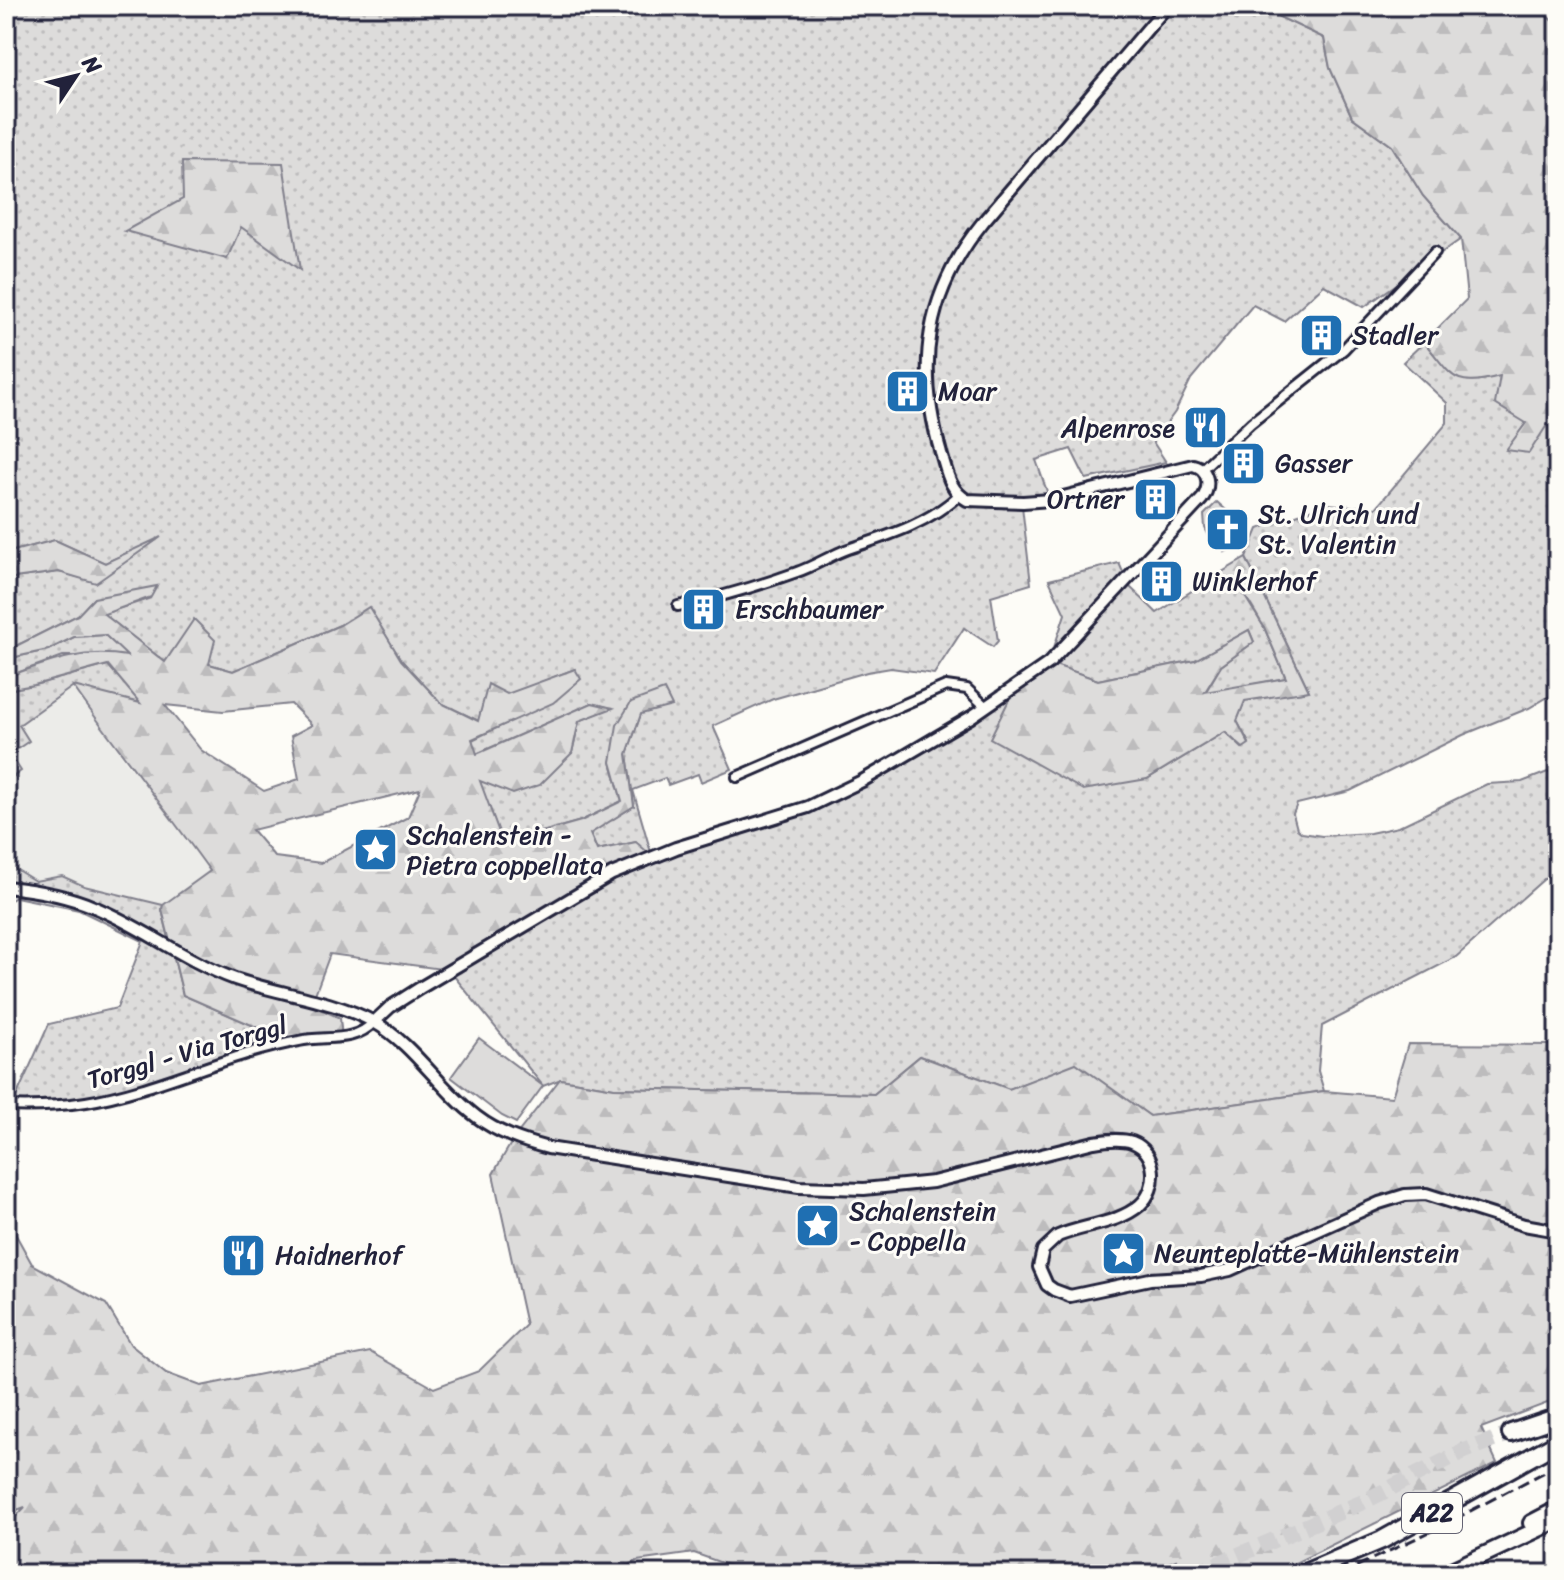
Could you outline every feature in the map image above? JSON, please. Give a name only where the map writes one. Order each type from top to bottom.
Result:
[{"type":"highway","points":[[1511,1433],[1558,1417]]},
{"type":"highway","name":"A22","points":[[1302,1574],[1402,1530],[1558,1442]]},
{"type":"main road","points":[[1449,1571],[1482,1547],[1558,1509]]},
{"type":"main road","points":[[1449,1571],[1558,1520]]},
{"type":"street","points":[[374,1022],[390,1007],[420,988],[612,874],[676,848],[808,807],[889,767],[986,707],[1049,663],[1202,499],[1208,483],[1202,469],[1196,465],[1039,501],[967,500],[950,482],[939,445],[928,367],[930,325],[940,291],[961,252],[1167,6]]},
{"type":"street","points":[[1202,469],[1251,423],[1344,349],[1435,252]]},
{"type":"street","points":[[678,606],[720,598],[893,535],[927,518],[959,495]]},
{"type":"street","points":[[737,777],[946,686],[967,689],[986,707]]},
{"type":"street","points":[[6,887],[40,891],[95,907],[235,979],[347,1010],[374,1022],[399,1040],[457,1100],[492,1127],[537,1145],[799,1187],[864,1189],[933,1182],[1094,1142],[1130,1142],[1143,1149],[1152,1166],[1152,1186],[1143,1202],[1128,1213],[1058,1236],[1048,1242],[1039,1258],[1041,1275],[1047,1285],[1070,1296],[1150,1279],[1201,1276],[1230,1270],[1379,1203],[1405,1195],[1426,1194],[1524,1225],[1558,1231]]},
{"type":"street","name":"Torggl - Via Torggl","points":[[6,1106],[86,1102],[272,1046],[303,1040],[350,1037],[364,1032],[374,1022]]},
{"type":"shaded area","points":[[73,686],[129,766],[152,790],[211,871],[163,905],[84,886],[63,876],[35,881],[6,863],[6,782],[21,771],[10,754],[18,725]]},
{"type":"green space","points":[[6,6],[1269,6],[1273,14],[1324,38],[1330,68],[1352,117],[1392,146],[1423,196],[1461,239],[1364,307],[1324,285],[1284,321],[1253,305],[1191,379],[1175,412],[1153,442],[1166,462],[1086,479],[1071,449],[1036,460],[1051,503],[1022,506],[1031,584],[991,596],[998,641],[993,647],[964,628],[934,674],[891,668],[867,672],[773,699],[713,726],[732,769],[701,782],[698,774],[668,785],[665,778],[633,790],[652,856],[808,807],[1014,690],[1147,779],[1225,732],[1242,748],[1249,743],[1237,721],[1245,700],[1309,691],[1246,558],[1258,529],[1326,504],[1376,508],[1447,423],[1447,403],[1403,362],[1424,342],[1448,370],[1464,380],[1500,375],[1526,423],[1507,450],[1547,425],[1558,431],[1558,691],[1529,708],[1463,735],[1350,791],[1297,804],[1293,814],[1297,829],[1302,833],[1322,836],[1370,833],[1398,827],[1487,784],[1522,782],[1558,768],[1558,877],[1544,879],[1456,957],[1322,1026],[1318,1071],[1324,1091],[1150,1116],[1076,1064],[1009,1089],[920,1056],[874,1094],[614,1088],[561,1079],[543,1086],[449,970],[636,842],[597,850],[590,833],[634,806],[627,754],[641,714],[631,702],[611,762],[622,801],[581,821],[503,843],[479,781],[572,753],[579,721],[611,708],[592,703],[476,754],[472,740],[507,723],[575,669],[507,695],[479,721],[441,703],[401,660],[369,608],[340,625],[233,671],[209,664],[165,662],[103,614],[151,598],[94,598],[78,615],[6,651],[6,579],[59,572],[96,582],[155,541],[105,563],[55,540],[6,553]]},
{"type":"green space","points":[[1269,6],[1536,6],[1558,26],[1558,431],[1547,425],[1529,453],[1506,450],[1526,423],[1495,404],[1500,376],[1472,381],[1455,377],[1424,342],[1467,299],[1461,239],[1423,196],[1392,146],[1352,117],[1330,68],[1324,38],[1273,14]]},
{"type":"green space","points":[[182,162],[283,163],[300,270],[241,227],[227,259],[125,231],[183,199]]},
{"type":"green space","points":[[1217,502],[1244,526],[1246,536],[1225,552],[1218,537],[1211,540],[1205,528],[1204,515]]},
{"type":"green space","points":[[161,537],[96,583],[59,572],[6,579],[6,553],[55,540],[105,563]]},
{"type":"green space","points":[[1246,558],[1309,691],[1245,701],[1237,721],[1249,744],[1243,748],[1225,732],[1147,779],[1083,790],[990,738],[1014,690],[1049,663],[1098,680],[1195,660],[1249,630],[1254,642],[1221,666],[1205,692],[1286,678],[1264,627],[1240,587],[1212,578]]},
{"type":"green space","points":[[1119,563],[1129,586],[1157,613],[1212,578],[1239,587],[1264,627],[1286,678],[1205,693],[1221,666],[1254,642],[1249,630],[1195,660],[1098,680],[1049,663],[1065,614],[1049,580]]},
{"type":"green space","points":[[157,586],[151,597],[104,614],[165,662],[194,619],[215,640],[209,664],[233,671],[340,625],[369,607],[401,660],[441,703],[478,721],[488,684],[507,694],[575,669],[581,679],[553,703],[472,739],[477,754],[592,703],[613,708],[579,721],[572,753],[540,785],[513,794],[480,781],[503,843],[581,821],[622,801],[611,762],[617,725],[631,702],[664,690],[672,706],[641,714],[627,754],[634,806],[590,834],[597,850],[636,842],[652,856],[449,970],[330,954],[311,1005],[340,1018],[342,1038],[246,1053],[261,1029],[183,995],[162,909],[163,905],[210,871],[73,686],[140,703],[108,665],[6,690],[6,677],[51,662],[80,655],[127,656],[105,635],[74,637],[48,650],[6,659],[6,651],[78,615],[94,598]],"holes":[[[291,704],[312,725],[291,736],[299,779],[264,791],[201,750],[165,705],[223,711]],[[420,789],[408,817],[321,863],[275,857],[252,830]]]},
{"type":"green space","points":[[105,635],[128,656],[63,656],[6,677],[6,659],[48,650],[74,637]]},
{"type":"green space","points":[[108,665],[142,704],[72,687],[19,725],[29,741],[10,754],[21,771],[6,782],[6,690]]},
{"type":"green space","points":[[6,863],[35,881],[62,876],[84,886],[163,905],[183,995],[261,1029],[246,1053],[86,1102],[27,1107],[6,1113],[6,1096],[16,1097],[49,1024],[117,1008],[143,941],[79,910],[16,897],[6,903]]},
{"type":"green space","points":[[479,1038],[543,1086],[516,1123],[451,1077]]},
{"type":"green space","points":[[1408,1044],[1558,1045],[1558,1399],[1481,1428],[1497,1463],[1283,1569],[1265,1574],[1179,1574],[1176,1560],[1143,1574],[753,1574],[694,1553],[637,1561],[610,1574],[6,1574],[6,1527],[25,1507],[6,1514],[6,1217],[32,1264],[106,1304],[131,1345],[166,1373],[201,1386],[370,1352],[434,1388],[479,1371],[526,1325],[493,1174],[514,1138],[560,1079],[614,1088],[874,1094],[920,1056],[1009,1089],[1076,1063],[1150,1116],[1324,1091],[1392,1097]]},
{"type":"tunnel","points":[[1194,1574],[1363,1502],[1462,1452],[1511,1433]]},
{"type":"railway","points":[[1340,1574],[1434,1530],[1558,1465]]},
{"type":"place","name":"Stadler","points":[[1321,335]]},
{"type":"place","name":"Moar","points":[[907,391]]},
{"type":"place","name":"Alpenrose","points":[[1206,428]]},
{"type":"place","name":"Gasser","points":[[1244,463]]},
{"type":"place","name":"Ortner","points":[[1155,499]]},
{"type":"place","name":"St. Ulrich und St. Valentin","points":[[1227,529]]},
{"type":"place","name":"Winklerhof","points":[[1161,581]]},
{"type":"place","name":"Erschbaumer","points":[[704,609]]},
{"type":"place","name":"Schalenstein - Pietra coppellata","points":[[375,850]]},
{"type":"place","name":"Schalenstein - Coppella","points":[[818,1226]]},
{"type":"place","name":"Neunteplatte-Mühlenstein","points":[[1123,1253]]},
{"type":"place","name":"Haidnerhof","points":[[244,1255]]}]
